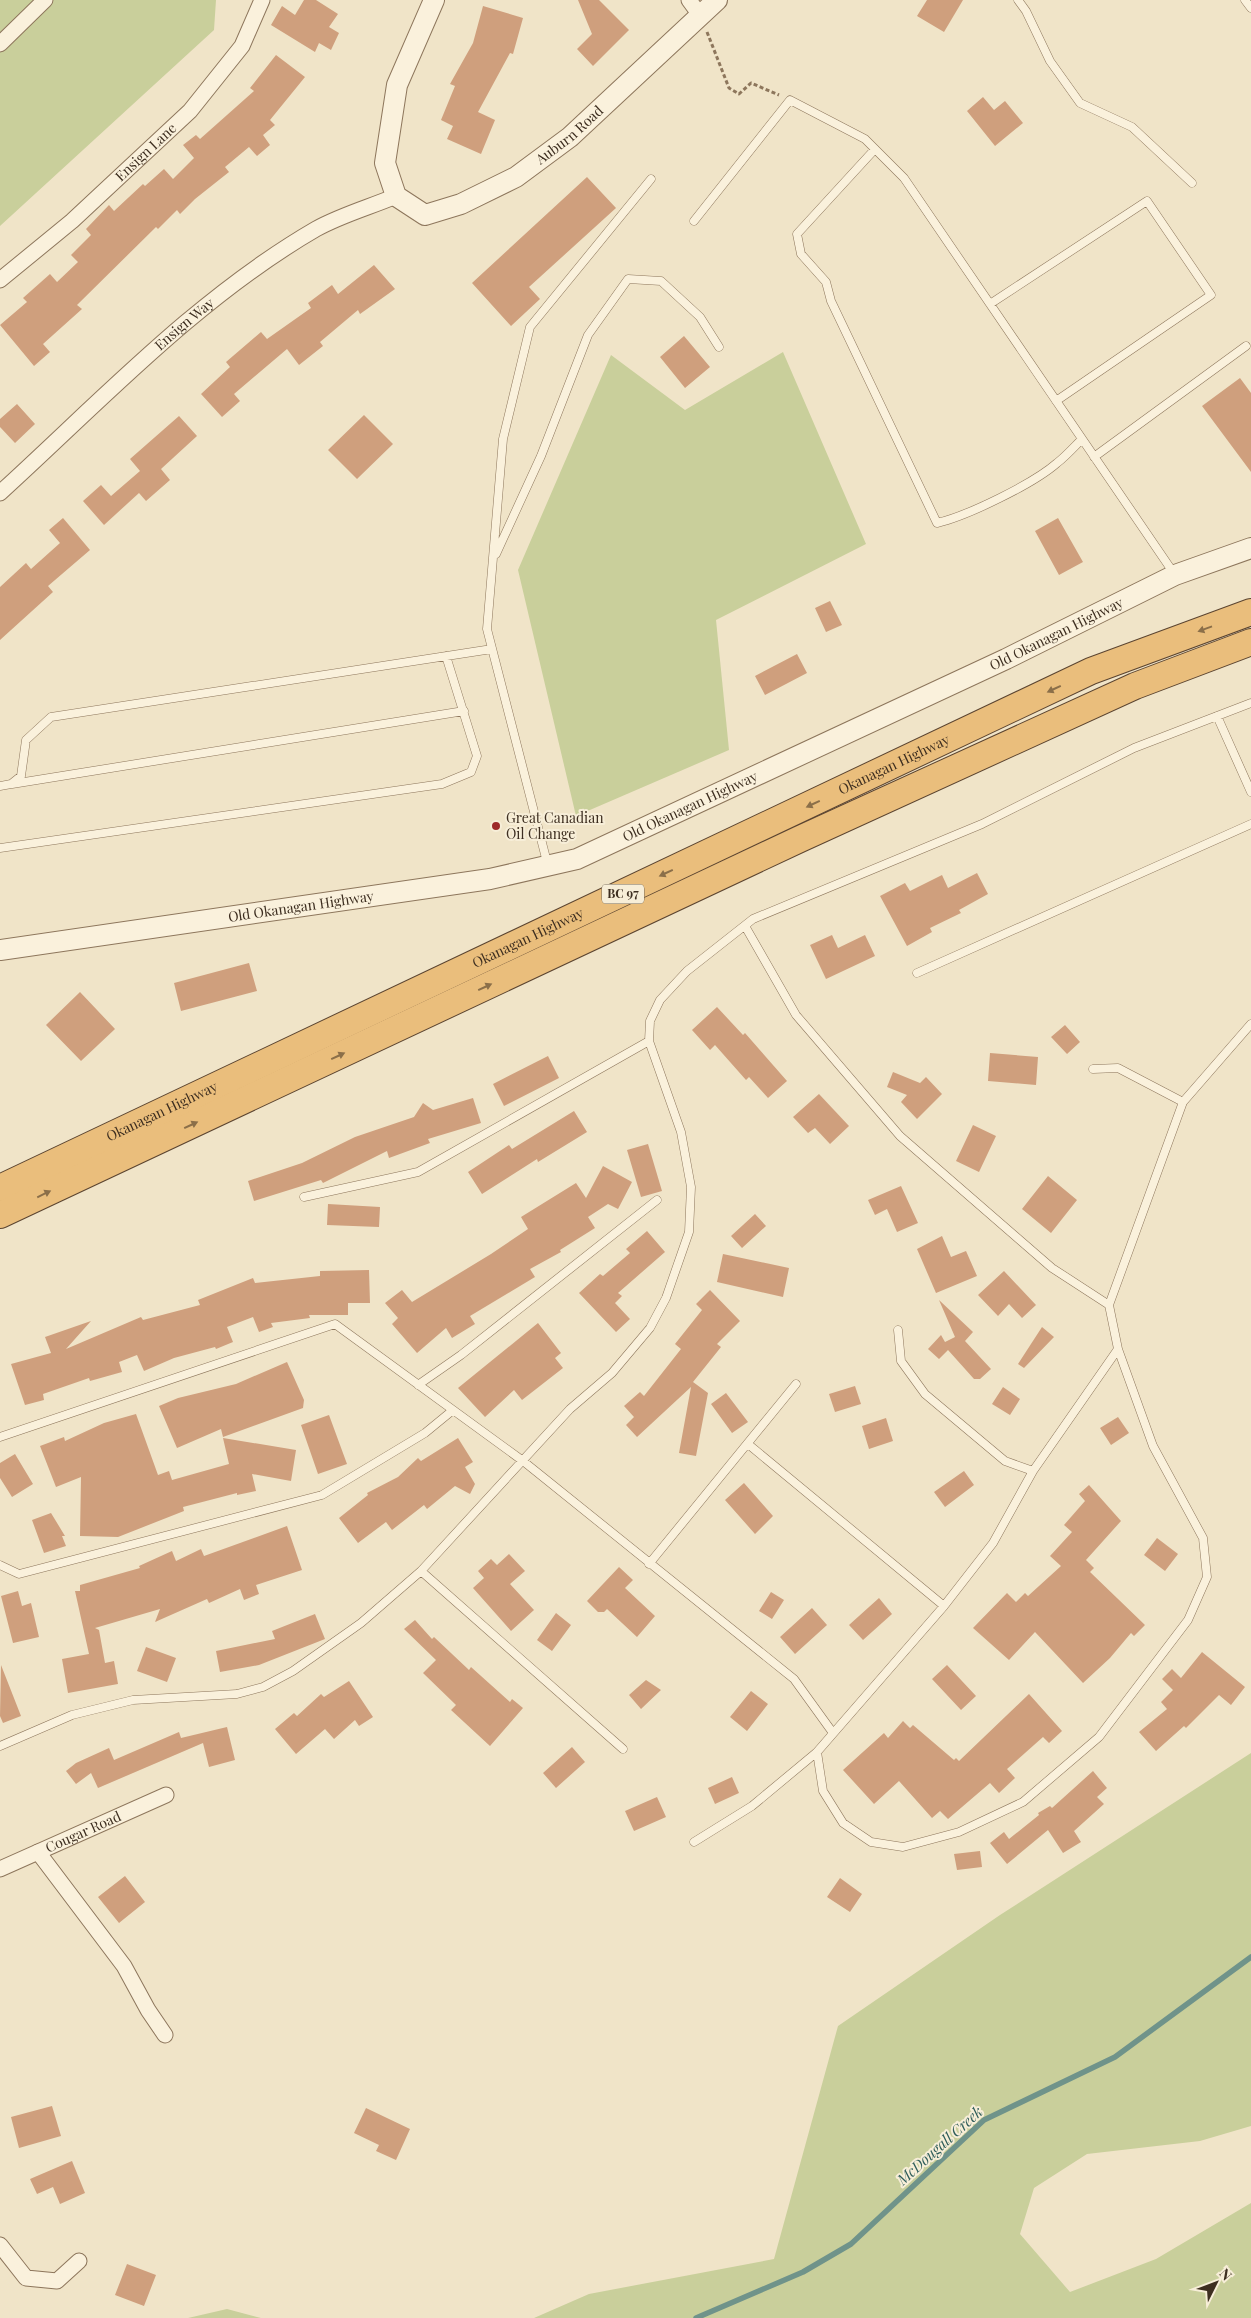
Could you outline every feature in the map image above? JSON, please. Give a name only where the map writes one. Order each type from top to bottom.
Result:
[{"type":"highway","name":"Okanagan Highway","points":[[0,1188],[1091,672],[1251,612]]},
{"type":"highway","name":"Okanagan Highway","points":[[0,1215],[800,839],[1135,686],[1251,642]]},
{"type":"street","points":[[0,44],[45,0]]},
{"type":"street","name":"Ensign Lane","points":[[0,280],[72,221],[190,111],[242,46],[262,0]]},
{"type":"street","points":[[396,196],[385,163],[397,85],[434,0]]},
{"type":"street","name":"Auburn Road","points":[[396,196],[425,216],[461,204],[516,177],[570,137],[695,8],[717,0]]},
{"type":"street","name":"Ensign Way","points":[[0,493],[190,319],[259,264],[318,228],[396,196]]},
{"type":"street","name":"Old Okanagan Highway","points":[[0,950],[490,879],[586,855],[1006,659],[1175,575],[1251,548]]},
{"type":"street","name":"Cougar Road","points":[[0,1869],[166,1795]]},
{"type":"street","points":[[38,1852],[124,1966],[148,2010],[166,2035]]},
{"type":"street","points":[[0,2245],[26,2278],[57,2281],[79,2261]]},
{"type":"lane","points":[[1018,0],[1026,11],[1050,61],[1080,103],[1132,127],[1192,183]]},
{"type":"lane","points":[[1245,0],[1251,8]]},
{"type":"lane","points":[[694,221],[790,100],[865,139],[904,178],[1175,575]]},
{"type":"lane","points":[[876,149],[798,234],[801,254],[826,282],[831,302],[937,523],[955,519],[1032,480],[1056,464],[1082,439]]},
{"type":"lane","points":[[548,866],[487,629],[503,439],[530,327],[651,179]]},
{"type":"lane","points":[[990,304],[1147,200],[1211,295],[1056,401]]},
{"type":"lane","points":[[493,560],[541,456],[588,335],[628,279],[661,281],[700,317],[719,346]]},
{"type":"lane","points":[[1094,457],[1246,346]]},
{"type":"lane","points":[[11,784],[21,776],[26,740],[51,717],[492,649]]},
{"type":"lane","points":[[0,848],[442,784],[471,772],[478,756],[446,656]]},
{"type":"lane","points":[[0,1746],[72,1715],[133,1700],[237,1694],[263,1688],[293,1671],[361,1623],[421,1571],[570,1409],[612,1373],[650,1328],[666,1298],[688,1232],[691,1187],[681,1132],[649,1042],[650,1021],[660,1000],[687,971],[753,919],[982,824],[1134,748],[1251,703]]},
{"type":"lane","points":[[0,786],[464,711]]},
{"type":"lane","points":[[1217,716],[1251,792]]},
{"type":"lane","points":[[917,973],[1251,824]]},
{"type":"lane","points":[[745,926],[796,1015],[900,1136],[1052,1268],[1109,1305]]},
{"type":"lane","points":[[817,1752],[823,1791],[843,1823],[871,1842],[903,1847],[959,1832],[1023,1802],[1100,1737],[1188,1620],[1207,1577],[1203,1538],[1153,1446],[1118,1349],[1109,1305],[1183,1102],[1251,1024]]},
{"type":"lane","points":[[304,1197],[418,1172],[649,1042]]},
{"type":"lane","points":[[1093,1069],[1118,1068],[1183,1102]]},
{"type":"lane","points":[[418,1385],[461,1355],[657,1200]]},
{"type":"lane","points":[[0,1437],[334,1324],[523,1461],[794,1679],[834,1733]]},
{"type":"lane","points":[[898,1330],[901,1361],[925,1394],[1005,1460],[1033,1471]]},
{"type":"lane","points":[[694,1842],[752,1806],[817,1752],[944,1606],[993,1543],[1033,1471],[1118,1349]]},
{"type":"lane","points":[[649,1564],[796,1384]]},
{"type":"lane","points":[[0,1565],[19,1574],[322,1495],[425,1433],[453,1410]]},
{"type":"lane","points":[[748,1444],[944,1606]]},
{"type":"lane","points":[[421,1571],[623,1749]]},
{"type":"path","points":[[695,8],[729,88],[739,94],[751,82],[790,100]]},
{"type":"green space","points":[[0,0],[216,0],[214,30],[0,226]]},
{"type":"green space","points":[[783,352],[866,544],[716,620],[729,750],[576,816],[518,570],[611,355],[685,410]]},
{"type":"green space","points":[[1251,1753],[1251,2126],[1200,2141],[1087,2154],[1034,2188],[1020,2234],[1070,2292],[1156,2259],[1251,2203],[1251,2318],[534,2318],[589,2294],[774,2259],[838,2026],[1000,1915]]},
{"type":"green space","points":[[227,2309],[261,2318],[188,2318]]},
{"type":"building","points":[[304,0],[316,0],[338,14],[329,27],[339,33],[331,50],[319,43],[315,52],[271,25],[282,6],[295,15]]},
{"type":"building","points":[[578,0],[599,0],[629,30],[593,66],[577,49],[592,34]]},
{"type":"building","points":[[927,0],[963,0],[944,32],[917,16]]},
{"type":"building","points":[[483,6],[523,18],[513,54],[510,53],[478,112],[495,120],[481,154],[447,139],[453,126],[441,120],[455,86],[450,84],[473,43]]},
{"type":"building","points":[[276,55],[305,77],[270,120],[275,125],[263,135],[270,145],[257,156],[249,147],[225,167],[229,172],[195,199],[180,214],[177,210],[158,229],[156,227],[77,305],[82,309],[43,344],[50,352],[34,366],[0,325],[27,302],[23,298],[50,274],[57,282],[78,262],[71,255],[91,235],[86,229],[109,205],[114,211],[143,184],[145,186],[164,169],[173,179],[194,158],[183,145],[196,135],[200,139],[254,91],[250,88]]},
{"type":"building","points":[[983,97],[994,110],[1005,101],[1023,123],[995,146],[967,111]]},
{"type":"building","points":[[587,177],[616,208],[529,287],[540,299],[511,326],[472,283]]},
{"type":"building","points":[[374,265],[395,289],[360,314],[358,310],[320,342],[323,346],[299,365],[287,349],[234,394],[240,401],[222,417],[201,394],[230,367],[226,362],[261,332],[267,339],[311,308],[308,303],[332,285],[338,294]]},
{"type":"building","points":[[684,336],[710,367],[685,388],[660,357]]},
{"type":"building","points":[[1240,378],[1251,393],[1251,472],[1202,406]]},
{"type":"building","points":[[17,404],[35,424],[15,443],[0,427],[0,419]]},
{"type":"building","points":[[364,415],[393,444],[357,479],[328,450]]},
{"type":"building","points":[[179,416],[197,436],[161,469],[170,480],[146,501],[139,493],[104,525],[83,501],[101,485],[111,496],[140,471],[130,459]]},
{"type":"building","points":[[63,518],[90,550],[48,586],[53,592],[0,640],[0,587],[26,563],[31,569],[60,543],[49,530]]},
{"type":"building","points":[[1058,518],[1083,562],[1059,575],[1035,531]]},
{"type":"building","points":[[830,601],[842,625],[826,632],[815,608]]},
{"type":"building","points":[[797,654],[807,673],[765,695],[755,676]]},
{"type":"building","points":[[977,873],[988,894],[959,910],[961,913],[930,928],[932,932],[907,946],[880,896],[905,883],[910,891],[942,875],[948,888]]},
{"type":"building","points":[[832,935],[838,948],[865,935],[875,956],[826,979],[810,945]]},
{"type":"building","points":[[249,963],[257,991],[181,1011],[174,983]]},
{"type":"building","points":[[80,992],[115,1029],[81,1061],[46,1025]]},
{"type":"building","points":[[717,1007],[743,1035],[745,1033],[787,1081],[768,1098],[749,1077],[746,1080],[715,1045],[710,1050],[692,1030]]},
{"type":"building","points":[[1065,1025],[1080,1042],[1067,1054],[1051,1037]]},
{"type":"building","points":[[990,1053],[1038,1057],[1036,1085],[988,1081]]},
{"type":"building","points":[[548,1056],[559,1078],[504,1106],[493,1084]]},
{"type":"building","points":[[893,1072],[920,1083],[926,1077],[942,1094],[917,1119],[901,1102],[907,1095],[887,1087]]},
{"type":"building","points":[[819,1094],[849,1126],[830,1144],[815,1128],[808,1133],[793,1117]]},
{"type":"building","points":[[473,1098],[481,1123],[428,1139],[430,1143],[389,1158],[387,1151],[323,1183],[321,1180],[254,1201],[248,1181],[302,1163],[355,1137],[414,1117],[423,1103],[433,1110]]},
{"type":"building","points":[[574,1111],[587,1132],[538,1162],[537,1159],[482,1194],[468,1172],[509,1145],[512,1149]]},
{"type":"building","points":[[973,1125],[996,1136],[979,1172],[956,1161]]},
{"type":"building","points":[[648,1144],[662,1191],[641,1197],[627,1150]]},
{"type":"building","points":[[603,1166],[632,1182],[618,1209],[608,1204],[588,1217],[595,1228],[560,1250],[561,1252],[530,1269],[535,1277],[470,1316],[475,1324],[452,1338],[446,1328],[417,1353],[392,1324],[398,1318],[385,1303],[402,1290],[412,1302],[491,1254],[528,1229],[521,1217],[576,1183],[586,1198]]},
{"type":"building","points":[[1048,1176],[1077,1200],[1051,1233],[1022,1209]]},
{"type":"building","points":[[901,1186],[918,1223],[897,1232],[887,1209],[875,1215],[868,1200]]},
{"type":"building","points":[[328,1204],[380,1207],[379,1227],[327,1225]]},
{"type":"building","points":[[755,1214],[766,1226],[742,1248],[731,1236]]},
{"type":"building","points":[[647,1231],[665,1252],[618,1293],[622,1296],[615,1303],[630,1319],[616,1332],[579,1293],[600,1274],[603,1276],[630,1253],[626,1249]]},
{"type":"building","points":[[942,1236],[951,1257],[966,1251],[977,1276],[936,1293],[917,1249]]},
{"type":"building","points":[[723,1254],[789,1268],[783,1297],[717,1282]]},
{"type":"building","points":[[369,1270],[370,1303],[348,1303],[348,1315],[309,1315],[310,1318],[271,1323],[273,1327],[259,1332],[253,1317],[227,1327],[233,1342],[216,1349],[215,1347],[174,1358],[144,1371],[137,1355],[119,1362],[122,1372],[90,1381],[89,1378],[43,1394],[44,1400],[25,1405],[11,1364],[51,1353],[45,1337],[91,1321],[66,1349],[141,1317],[143,1320],[200,1305],[198,1300],[253,1278],[255,1283],[320,1276],[320,1271]]},
{"type":"building","points":[[1004,1271],[1036,1305],[1022,1318],[1009,1304],[998,1316],[978,1295]]},
{"type":"building","points":[[710,1290],[740,1321],[717,1344],[721,1347],[693,1382],[708,1393],[696,1456],[679,1453],[691,1387],[637,1437],[626,1425],[634,1417],[624,1406],[640,1392],[644,1396],[681,1349],[675,1344],[702,1310],[696,1304]]},
{"type":"building","points":[[939,1300],[973,1332],[965,1341],[991,1369],[980,1379],[974,1379],[948,1350],[939,1359],[928,1349],[941,1335],[945,1342],[955,1337]]},
{"type":"building","points":[[538,1323],[561,1353],[555,1358],[563,1368],[522,1400],[514,1390],[485,1417],[458,1388]]},
{"type":"building","points":[[1042,1327],[1054,1337],[1024,1368],[1018,1364]]},
{"type":"building","points":[[287,1362],[304,1400],[303,1408],[223,1437],[221,1429],[177,1448],[159,1406],[178,1398],[236,1384]]},
{"type":"building","points":[[855,1386],[861,1404],[835,1412],[829,1394]]},
{"type":"building","points":[[1003,1387],[1020,1399],[1010,1415],[992,1404]]},
{"type":"building","points":[[726,1393],[748,1422],[732,1433],[711,1404]]},
{"type":"building","points":[[136,1414],[158,1475],[169,1471],[172,1480],[229,1464],[223,1438],[296,1450],[291,1481],[252,1474],[256,1491],[237,1495],[237,1493],[183,1507],[184,1511],[118,1537],[80,1536],[81,1477],[56,1487],[40,1446],[64,1437],[65,1441],[104,1423]]},
{"type":"building","points":[[329,1415],[347,1464],[318,1474],[301,1425]]},
{"type":"building","points":[[1118,1417],[1129,1433],[1111,1445],[1100,1428]]},
{"type":"building","points":[[886,1418],[893,1441],[869,1449],[862,1426]]},
{"type":"building","points":[[458,1438],[473,1462],[465,1467],[475,1484],[470,1494],[455,1486],[427,1509],[424,1505],[392,1530],[386,1522],[358,1543],[339,1518],[368,1495],[367,1493],[398,1477],[418,1458],[421,1461]]},
{"type":"building","points":[[15,1454],[33,1484],[12,1497],[0,1478],[0,1463]]},
{"type":"building","points":[[964,1471],[974,1485],[945,1507],[934,1492]]},
{"type":"building","points":[[744,1483],[773,1516],[755,1534],[725,1500]]},
{"type":"building","points":[[1089,1485],[1121,1521],[1086,1560],[1094,1568],[1090,1572],[1145,1625],[1134,1636],[1131,1633],[1110,1658],[1083,1683],[1035,1632],[1009,1660],[973,1628],[1007,1593],[1016,1602],[1025,1593],[1028,1596],[1061,1566],[1050,1556],[1072,1532],[1064,1525],[1085,1501],[1079,1494]]},
{"type":"building","points":[[51,1513],[65,1536],[62,1536],[66,1546],[44,1553],[32,1520]]},
{"type":"building","points":[[287,1526],[302,1570],[256,1585],[259,1594],[244,1600],[240,1589],[209,1603],[207,1599],[155,1622],[160,1609],[95,1628],[99,1630],[105,1663],[114,1661],[118,1684],[68,1693],[62,1659],[89,1654],[75,1591],[80,1591],[80,1585],[140,1568],[139,1566],[172,1551],[176,1561],[201,1549],[204,1556]]},
{"type":"building","points":[[1157,1538],[1178,1554],[1165,1571],[1144,1555]]},
{"type":"building","points":[[509,1554],[525,1571],[510,1584],[534,1610],[511,1631],[473,1588],[484,1578],[478,1571],[491,1559],[497,1565]]},
{"type":"building","points":[[619,1567],[633,1580],[625,1588],[655,1616],[637,1637],[607,1609],[604,1612],[598,1612],[587,1601]]},
{"type":"building","points":[[18,1591],[22,1606],[31,1603],[39,1637],[13,1643],[1,1596]]},
{"type":"building","points":[[771,1592],[784,1600],[772,1619],[759,1611]]},
{"type":"building","points":[[879,1598],[892,1614],[863,1640],[849,1625]]},
{"type":"building","points":[[812,1608],[827,1625],[795,1654],[780,1637]]},
{"type":"building","points":[[556,1613],[571,1625],[552,1651],[537,1640]]},
{"type":"building","points":[[315,1614],[325,1639],[259,1665],[220,1672],[216,1651],[275,1639],[272,1631]]},
{"type":"building","points":[[415,1620],[432,1639],[434,1637],[469,1670],[471,1667],[510,1702],[512,1699],[523,1708],[490,1746],[451,1710],[456,1705],[423,1673],[436,1660],[404,1629]]},
{"type":"building","points":[[146,1647],[176,1658],[167,1682],[137,1671]]},
{"type":"building","points":[[1202,1652],[1245,1687],[1231,1705],[1219,1695],[1186,1728],[1184,1726],[1156,1751],[1139,1732],[1167,1709],[1161,1702],[1173,1690],[1162,1679],[1172,1669],[1181,1678]]},
{"type":"building","points":[[1,1665],[21,1716],[3,1723],[0,1716]]},
{"type":"building","points":[[947,1665],[976,1696],[961,1710],[932,1679]]},
{"type":"building","points":[[646,1680],[661,1690],[641,1709],[629,1695]]},
{"type":"building","points":[[349,1681],[373,1717],[359,1726],[355,1720],[334,1739],[325,1729],[296,1754],[275,1729],[294,1713],[297,1716],[321,1694],[324,1697]]},
{"type":"building","points":[[751,1691],[768,1704],[747,1731],[730,1717]]},
{"type":"building","points":[[1029,1694],[1062,1731],[1049,1743],[1043,1737],[1007,1769],[1015,1778],[999,1793],[990,1783],[948,1819],[940,1811],[932,1818],[899,1781],[874,1804],[843,1770],[884,1733],[888,1738],[903,1721],[910,1728],[913,1725],[954,1760],[956,1758],[959,1761]]},
{"type":"building","points":[[227,1727],[235,1760],[209,1767],[203,1743],[98,1788],[91,1773],[76,1784],[66,1771],[76,1763],[109,1748],[114,1760],[179,1732],[181,1738]]},
{"type":"building","points":[[572,1747],[585,1762],[556,1788],[543,1773]]},
{"type":"building","points":[[1093,1771],[1107,1788],[1097,1797],[1104,1804],[1074,1831],[1081,1842],[1063,1853],[1048,1830],[1007,1864],[990,1843],[1004,1832],[1009,1839],[1039,1815],[1038,1813],[1050,1806],[1052,1808]]},
{"type":"building","points":[[732,1777],[739,1793],[715,1804],[708,1788]]},
{"type":"building","points":[[657,1797],[666,1817],[634,1831],[625,1811]]},
{"type":"building","points":[[980,1851],[982,1867],[957,1870],[954,1854]]},
{"type":"building","points":[[125,1876],[145,1902],[119,1923],[98,1897]]},
{"type":"building","points":[[840,1878],[862,1894],[850,1912],[827,1897]]},
{"type":"building","points":[[52,2106],[61,2136],[19,2148],[11,2117]]},
{"type":"building","points":[[366,2108],[410,2129],[396,2160],[376,2151],[379,2145],[354,2133]]},
{"type":"building","points":[[72,2161],[85,2193],[60,2204],[53,2187],[37,2194],[30,2179]]},
{"type":"building","points":[[127,2264],[156,2275],[144,2306],[115,2295]]},
{"type":"waterway","name":"McDougall Creek","points":[[696,2318],[803,2272],[851,2244],[984,2120],[1115,2057],[1251,1957]]},
{"type":"place","name":"Great Canadian Oil Change","points":[[496,826]]}]
